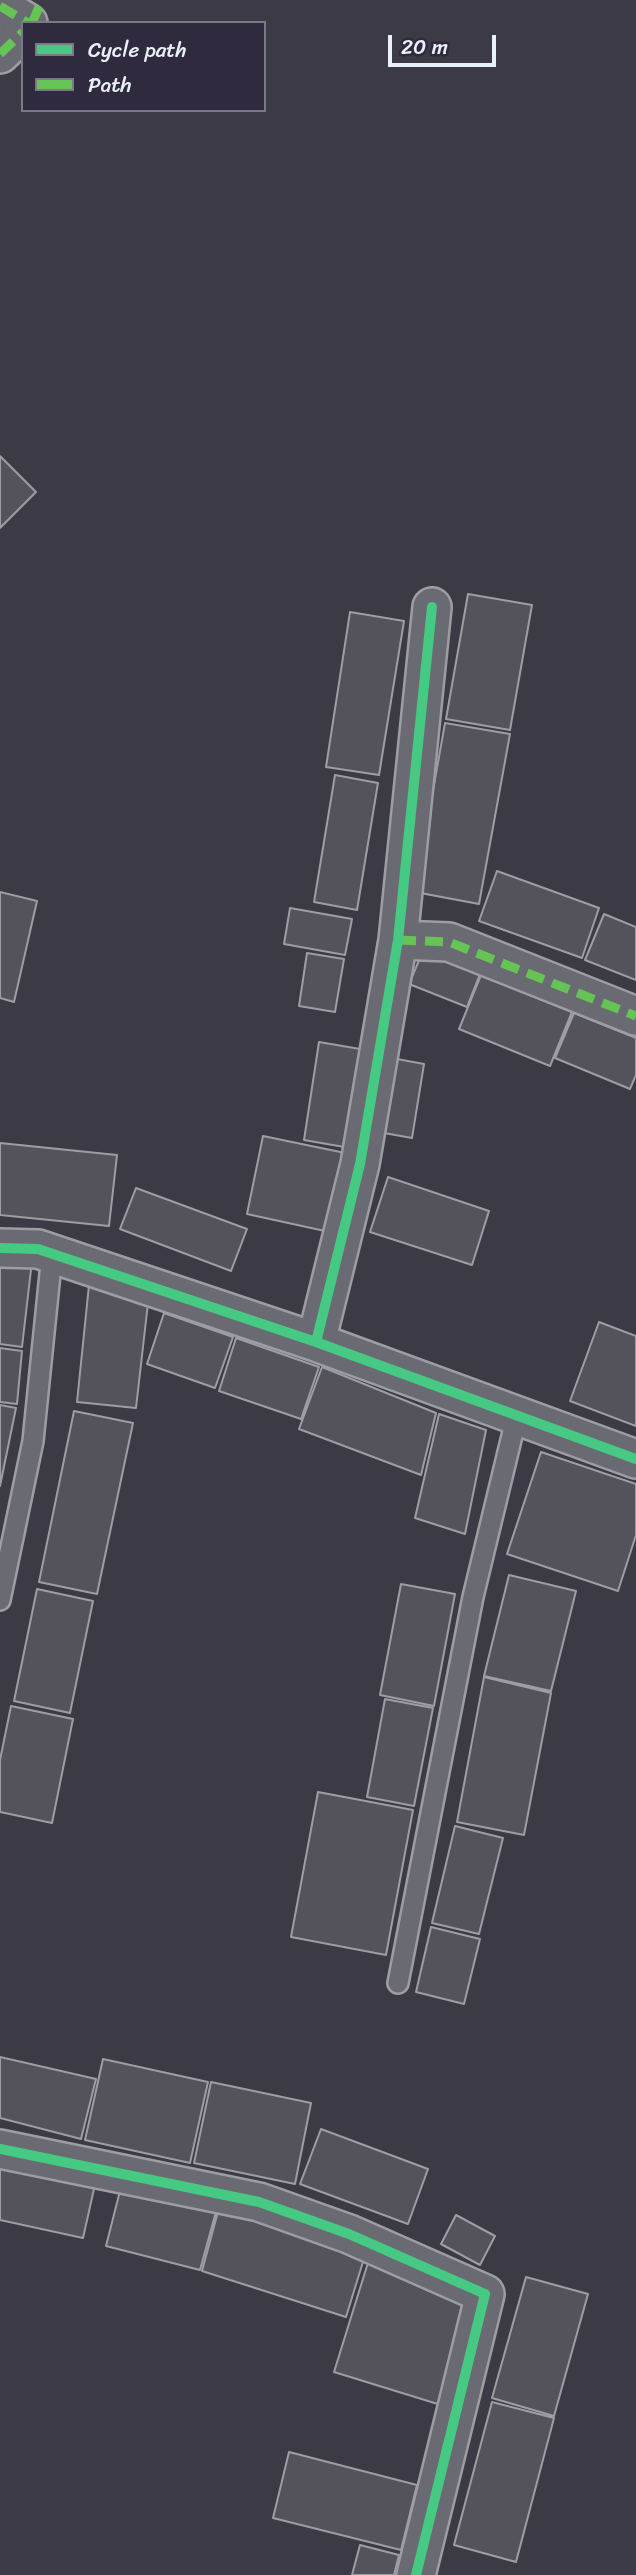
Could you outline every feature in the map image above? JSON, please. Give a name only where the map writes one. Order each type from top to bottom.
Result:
[{"type":"street","points":[[31,21],[42,0]]},
{"type":"street","points":[[0,6],[26,21]]},
{"type":"street","points":[[0,54],[21,34]]},
{"type":"street","points":[[316,1342],[360,1164],[398,940],[432,607]]},
{"type":"street","points":[[398,940],[450,942],[636,1016]]},
{"type":"street","points":[[0,1248],[38,1248],[316,1342],[636,1459]]},
{"type":"street","points":[[0,2149],[259,2202],[349,2234],[485,2294],[416,2575]]},
{"type":"lane","points":[[0,1600],[33,1441],[52,1254]]},
{"type":"lane","points":[[398,1983],[472,1597],[517,1415]]},
{"type":"building","points":[[0,456],[36,492],[0,528]]},
{"type":"building","points":[[468,594],[532,605],[510,730],[446,719]]},
{"type":"building","points":[[350,612],[404,621],[379,775],[326,767]]},
{"type":"building","points":[[445,723],[510,734],[479,904],[415,892]]},
{"type":"building","points":[[335,775],[378,783],[357,910],[314,902]]},
{"type":"building","points":[[497,871],[599,908],[582,958],[479,921]]},
{"type":"building","points":[[0,892],[37,901],[14,1002],[0,998]]},
{"type":"building","points":[[290,908],[352,919],[345,955],[284,944]]},
{"type":"building","points":[[604,914],[636,927],[636,980],[585,960]]},
{"type":"building","points":[[423,951],[480,974],[467,1007],[409,984]]},
{"type":"building","points":[[307,953],[344,959],[335,1012],[299,1006]]},
{"type":"building","points":[[481,975],[572,1012],[550,1066],[459,1029]]},
{"type":"building","points":[[574,1013],[636,1038],[636,1075],[630,1089],[555,1058]]},
{"type":"building","points":[[319,1042],[366,1050],[350,1148],[304,1140]]},
{"type":"building","points":[[397,1059],[424,1064],[412,1138],[384,1133]]},
{"type":"building","points":[[263,1136],[350,1154],[334,1233],[247,1214]]},
{"type":"building","points":[[0,1143],[117,1155],[109,1226],[0,1215]]},
{"type":"building","points":[[388,1177],[489,1211],[472,1265],[370,1232]]},
{"type":"building","points":[[136,1188],[247,1229],[231,1271],[120,1229]]},
{"type":"building","points":[[0,1255],[32,1261],[22,1347],[0,1344]]},
{"type":"building","points":[[89,1285],[148,1303],[136,1408],[77,1402]]},
{"type":"building","points":[[164,1313],[233,1337],[215,1388],[147,1364]]},
{"type":"building","points":[[599,1322],[636,1336],[636,1426],[570,1401]]},
{"type":"building","points":[[236,1338],[319,1367],[301,1419],[219,1391]]},
{"type":"building","points":[[0,1348],[22,1351],[17,1404],[0,1402]]},
{"type":"building","points":[[322,1367],[436,1413],[421,1475],[299,1429]]},
{"type":"building","points":[[0,1405],[16,1408],[0,1486]]},
{"type":"building","points":[[74,1411],[133,1423],[97,1594],[39,1582]]},
{"type":"building","points":[[439,1414],[486,1430],[465,1534],[415,1518]]},
{"type":"building","points":[[541,1452],[636,1484],[636,1535],[618,1591],[507,1554]]},
{"type":"building","points":[[509,1575],[576,1591],[551,1691],[484,1676]]},
{"type":"building","points":[[401,1584],[455,1594],[434,1706],[380,1695]]},
{"type":"building","points":[[37,1589],[93,1601],[70,1713],[14,1701]]},
{"type":"building","points":[[484,1677],[551,1693],[524,1835],[457,1822]]},
{"type":"building","points":[[385,1699],[433,1708],[414,1806],[367,1797]]},
{"type":"building","points":[[11,1706],[73,1719],[52,1823],[0,1812],[0,1760]]},
{"type":"building","points":[[318,1792],[413,1810],[386,1955],[291,1937]]},
{"type":"building","points":[[455,1826],[503,1838],[479,1934],[432,1923]]},
{"type":"building","points":[[431,1927],[480,1939],[464,2004],[416,1992]]},
{"type":"building","points":[[0,2057],[96,2079],[81,2139],[0,2118]]},
{"type":"building","points":[[103,2059],[208,2082],[190,2163],[85,2140]]},
{"type":"building","points":[[211,2082],[311,2103],[295,2184],[194,2163]]},
{"type":"building","points":[[321,2129],[428,2169],[408,2224],[300,2184]]},
{"type":"building","points":[[0,2158],[96,2180],[83,2238],[0,2220]]},
{"type":"building","points":[[122,2183],[217,2208],[200,2270],[106,2246]]},
{"type":"building","points":[[219,2208],[366,2252],[346,2317],[202,2271]]},
{"type":"building","points":[[456,2215],[495,2236],[480,2265],[441,2244]]},
{"type":"building","points":[[371,2253],[471,2299],[441,2405],[334,2372]]},
{"type":"building","points":[[526,2277],[588,2294],[554,2416],[492,2398]]},
{"type":"building","points":[[492,2402],[554,2418],[516,2562],[454,2545]]},
{"type":"building","points":[[289,2452],[417,2485],[401,2550],[273,2518]]},
{"type":"building","points":[[360,2545],[399,2555],[394,2575],[352,2575]]},
{"type":"marked path","points":[[33,21],[42,0]]},
{"type":"marked path","points":[[0,6],[25,21]]},
{"type":"marked path","points":[[0,54],[21,34]]},
{"type":"marked path","points":[[398,940],[449,942],[636,1016]]},
{"type":"cycle path","points":[[316,1342],[360,1164],[398,940],[432,607]]},
{"type":"cycle path","points":[[0,1248],[38,1249],[316,1342],[636,1459]]},
{"type":"cycle path","points":[[0,2149],[259,2202],[349,2234],[485,2294],[416,2575]]}]
